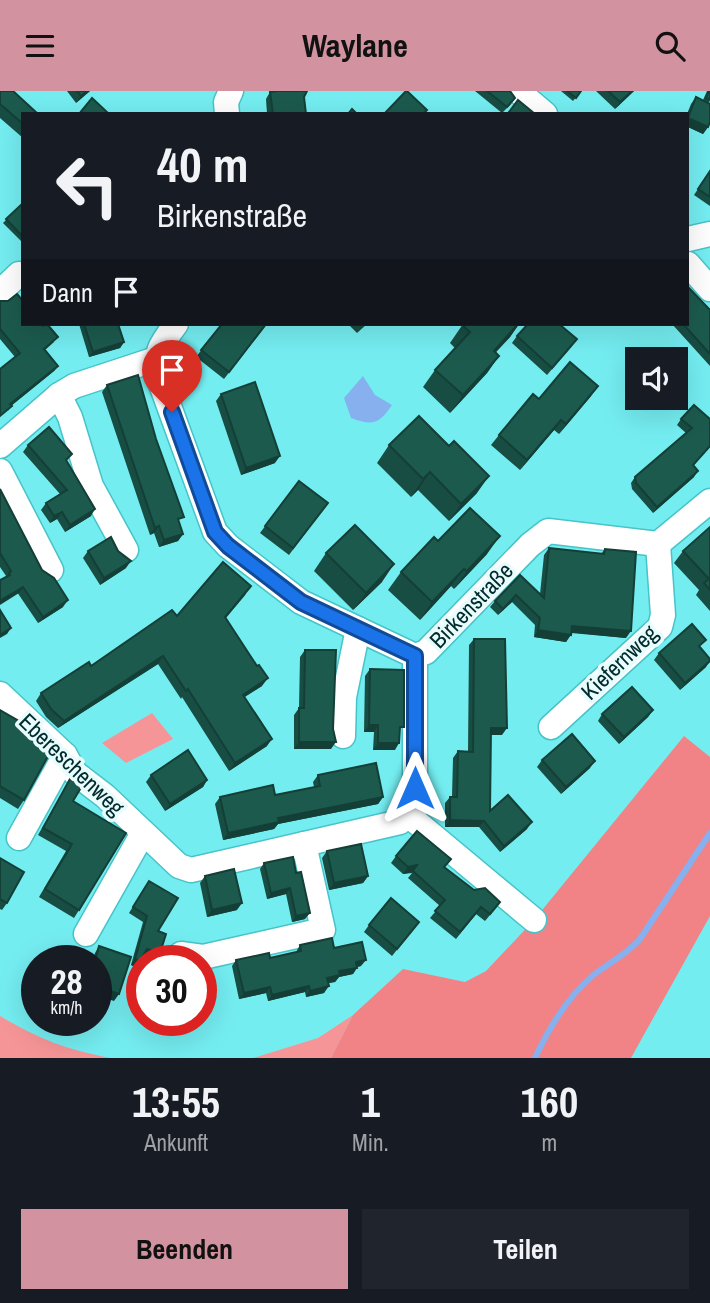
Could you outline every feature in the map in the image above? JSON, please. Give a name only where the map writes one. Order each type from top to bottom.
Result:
[{"type":"street","points":[[228,112],[226,102],[231,91]]},
{"type":"street","points":[[518,91],[543,112]]},
{"type":"street","points":[[689,239],[710,234]]},
{"type":"street","points":[[689,265],[710,289]]},
{"type":"street","points":[[0,292],[19,274]]},
{"type":"street","points":[[0,446],[59,395],[74,386],[156,359],[161,344],[174,326]]},
{"type":"street","name":"Birkenstraße","points":[[156,359],[158,376],[215,532],[228,546],[301,602],[415,656],[426,652],[530,545],[548,531],[658,544]]},
{"type":"street","points":[[59,395],[70,417],[92,486],[126,550]]},
{"type":"street","points":[[0,471],[51,569]]},
{"type":"street","points":[[658,544],[705,513]]},
{"type":"street","name":"Kiefernweg","points":[[551,727],[660,627],[663,615],[658,544]]},
{"type":"street","points":[[343,736],[344,697],[358,629]]},
{"type":"street","points":[[415,656],[415,809],[408,815],[534,920]]},
{"type":"street","name":"Ebereschenweg","points":[[0,694],[65,755],[75,773],[105,796],[179,866],[191,870],[400,822],[408,815]]},
{"type":"street","points":[[19,838],[65,755]]},
{"type":"street","name":"Ebereschenweg","points":[[86,934],[144,833]]},
{"type":"street","points":[[217,954],[323,930],[304,844]]},
{"type":"shaded area","points":[[152,713],[173,739],[126,763],[102,743]]},
{"type":"shaded area","points":[[684,736],[710,757],[710,916],[631,1058],[331,1058],[353,1015],[403,969],[465,982],[486,971],[534,920]]},
{"type":"shaded area","points":[[353,1015],[331,1058],[253,1058],[318,1038]]},
{"type":"shaded area","points":[[0,1016],[21,1027],[21,1036],[39,1036],[54,1043],[111,1058],[0,1058]]},
{"type":"water","points":[[363,376],[375,395],[392,405],[375,422],[351,418],[344,398]]},
{"type":"building","points":[[0,91],[13,91],[36,112],[21,112],[21,122],[0,104]]},
{"type":"building","points":[[307,91],[304,97],[306,112],[273,112],[270,92]]},
{"type":"building","points":[[406,91],[427,110],[425,112],[386,112]]},
{"type":"building","points":[[487,91],[510,91],[515,98],[507,107]]},
{"type":"building","points":[[567,91],[581,91],[576,98]]},
{"type":"building","points":[[608,91],[632,91],[620,102]]},
{"type":"building","points":[[696,97],[710,104],[708,127],[689,118]]},
{"type":"building","points":[[92,98],[107,112],[81,112]]},
{"type":"building","points":[[518,100],[533,112],[509,112]]},
{"type":"building","points":[[710,171],[710,197],[698,189]]},
{"type":"building","points":[[21,205],[21,235],[6,219]]},
{"type":"building","points":[[689,288],[710,310],[710,354],[685,326],[689,326]]},
{"type":"building","points":[[17,294],[21,299],[21,326],[49,326],[58,337],[44,349],[58,366],[10,404],[12,406],[0,416],[0,369],[20,353],[0,329],[0,301],[8,301]]},
{"type":"building","points":[[85,326],[119,326],[124,342],[93,352]]},
{"type":"building","points":[[220,326],[264,326],[229,372],[201,350]]},
{"type":"building","points":[[463,326],[516,326],[494,351],[499,356],[463,395],[435,370],[470,332]]},
{"type":"building","points":[[526,326],[561,326],[577,339],[552,368],[517,336]]},
{"type":"building","points":[[570,362],[598,386],[566,424],[561,420],[527,460],[499,435],[533,394],[539,399]]},
{"type":"building","points":[[138,375],[156,439],[184,517],[178,519],[183,534],[164,540],[159,526],[155,528],[107,385]]},
{"type":"building","points":[[255,382],[280,456],[246,468],[221,394]]},
{"type":"building","points":[[694,405],[710,419],[710,446],[693,465],[698,471],[657,507],[636,483],[635,477],[692,428],[681,419]]},
{"type":"building","points":[[419,416],[449,446],[454,441],[489,476],[461,504],[430,472],[423,479],[389,445]]},
{"type":"building","points":[[49,427],[72,454],[66,460],[95,509],[70,525],[62,512],[54,516],[46,503],[67,490],[28,445]]},
{"type":"building","points":[[299,481],[328,503],[293,548],[265,526]]},
{"type":"building","points":[[0,489],[42,570],[54,578],[68,600],[43,617],[23,587],[0,601],[0,580],[10,575],[11,571],[0,553]]},
{"type":"building","points":[[470,508],[500,536],[467,571],[464,569],[432,602],[401,572],[434,537],[438,541]]},
{"type":"building","points":[[355,525],[394,564],[366,593],[326,553]]},
{"type":"building","points":[[710,527],[710,590],[704,583],[709,579],[683,551]]},
{"type":"building","points":[[111,537],[118,551],[131,561],[104,578],[88,551]]},
{"type":"building","points":[[549,548],[604,554],[605,549],[636,552],[631,631],[572,626],[571,635],[538,630],[540,618],[516,595],[503,609],[495,601],[520,575],[544,598]]},
{"type":"building","points":[[223,562],[251,586],[225,617],[268,678],[243,695],[272,739],[235,763],[188,689],[186,691],[163,656],[64,721],[51,709],[41,693],[89,662],[91,666],[172,610],[177,616]]},
{"type":"building","points":[[0,610],[11,628],[0,635]]},
{"type":"building","points":[[692,624],[706,640],[699,646],[710,661],[685,683],[659,653]]},
{"type":"building","points":[[474,639],[505,639],[507,728],[491,728],[490,811],[508,795],[532,822],[504,846],[484,821],[450,820],[450,797],[457,797],[458,751],[473,752]]},
{"type":"building","points":[[305,650],[336,650],[333,729],[336,742],[299,742],[299,708],[304,708]]},
{"type":"building","points":[[370,669],[404,670],[404,727],[400,727],[399,743],[378,743],[378,725],[369,725]]},
{"type":"building","points":[[632,687],[653,710],[624,737],[602,714]]},
{"type":"building","points":[[0,710],[26,725],[52,749],[24,800],[0,786]]},
{"type":"building","points":[[572,734],[595,761],[566,787],[542,760]]},
{"type":"building","points":[[188,750],[207,780],[170,804],[151,775]]},
{"type":"building","points":[[376,763],[383,797],[278,818],[279,822],[228,833],[220,797],[273,785],[275,795],[320,786],[318,775]]},
{"type":"building","points":[[71,777],[82,786],[73,801],[126,833],[79,910],[45,889],[72,844],[43,828]]},
{"type":"building","points":[[417,831],[451,859],[444,867],[474,890],[485,888],[500,902],[490,914],[481,907],[460,932],[435,911],[445,900],[413,871],[417,865],[408,867],[396,856]]},
{"type":"building","points":[[361,844],[368,876],[334,883],[327,851]]},
{"type":"building","points":[[293,857],[296,873],[301,872],[310,913],[296,916],[290,888],[271,893],[264,863]]},
{"type":"building","points":[[0,858],[24,872],[7,903],[0,899]]},
{"type":"building","points":[[234,869],[242,903],[212,910],[205,876]]},
{"type":"building","points":[[149,881],[178,898],[158,931],[166,934],[163,945],[139,945],[147,916],[133,907]]},
{"type":"building","points":[[391,898],[419,922],[397,949],[369,925]]},
{"type":"building","points":[[332,938],[334,948],[362,942],[366,960],[356,962],[357,968],[339,971],[340,975],[327,978],[329,986],[310,991],[309,986],[272,995],[270,987],[244,993],[236,960],[269,953],[270,958],[301,951],[300,945]]},
{"type":"building","points":[[112,950],[126,955],[126,972],[119,994],[112,992]]},
{"type":"waterway","points":[[535,1058],[553,1023],[577,991],[640,939],[710,833]]},
{"type":"route","points":[[172,412],[215,532],[228,546],[301,602],[415,656],[415,788]]}]
